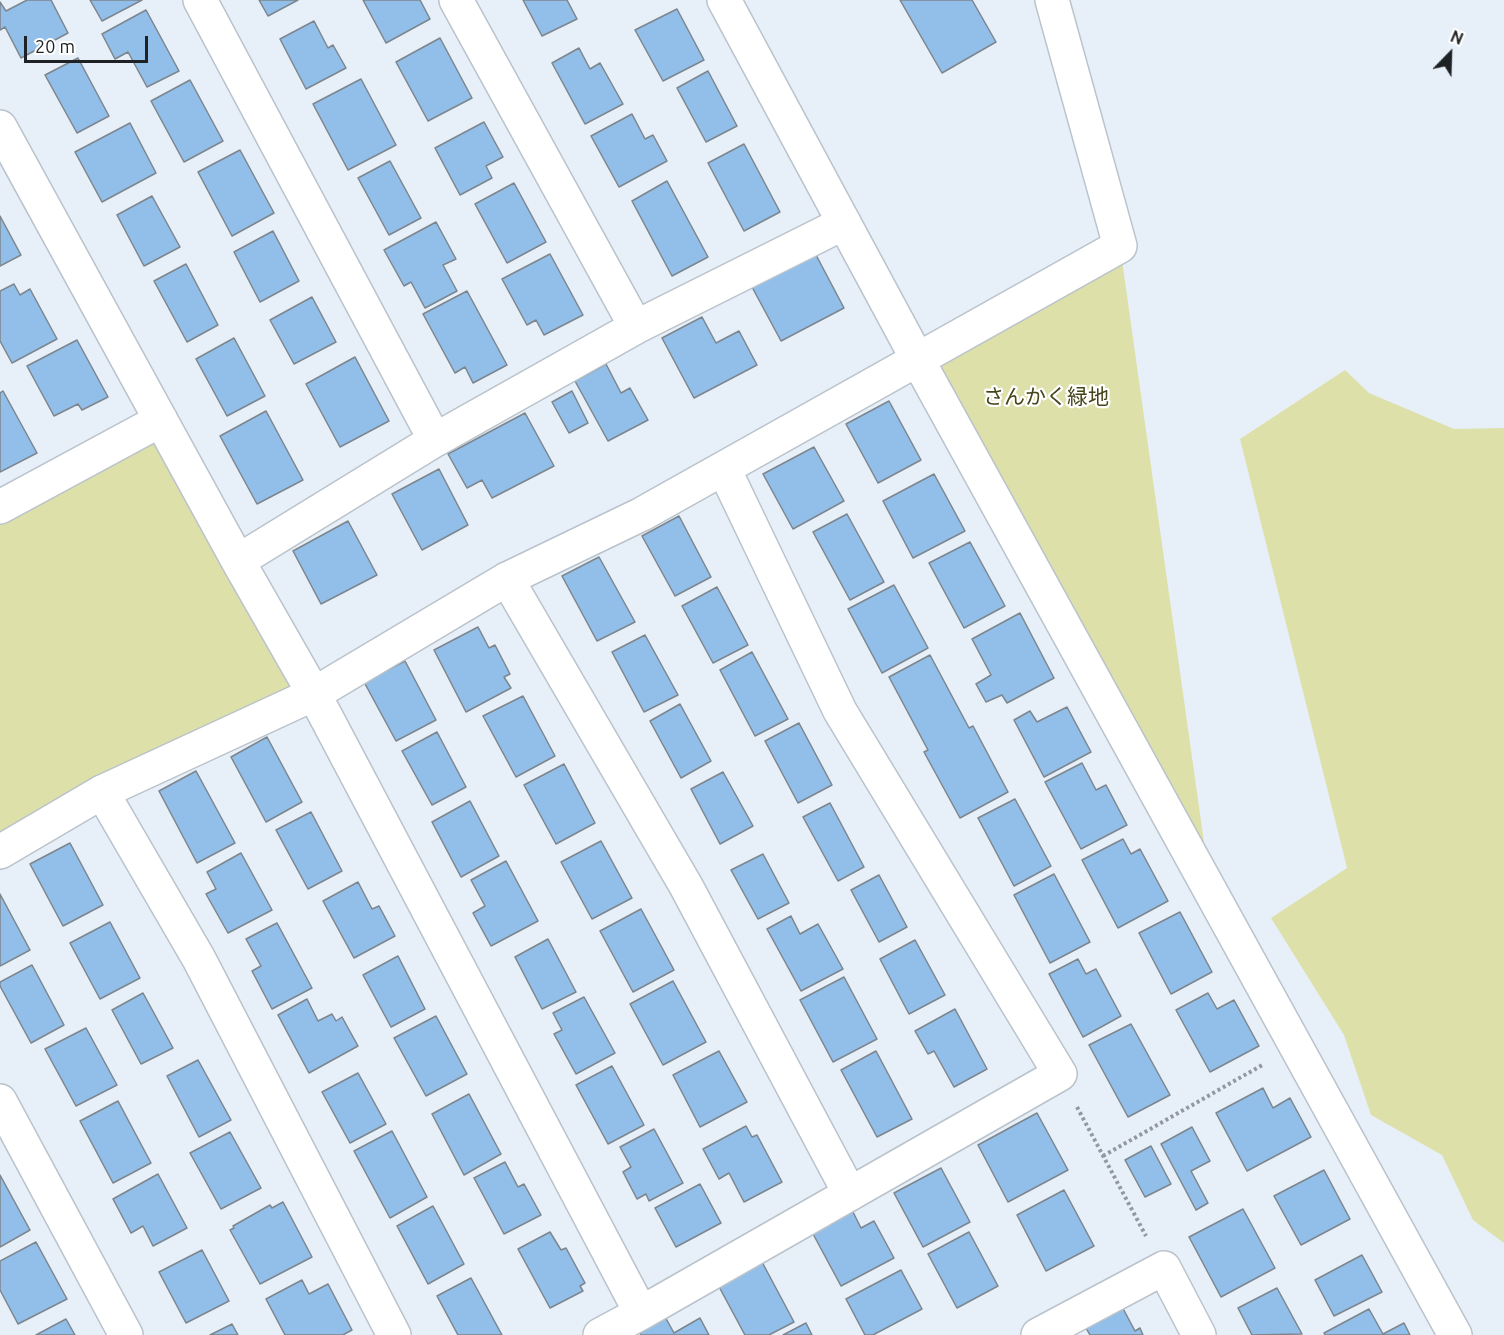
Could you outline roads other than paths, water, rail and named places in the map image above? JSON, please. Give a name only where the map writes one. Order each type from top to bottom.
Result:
[{"type":"street","points":[[200,0],[435,440]]},
{"type":"street","points":[[456,0],[636,327]]},
{"type":"street","points":[[724,0],[918,360],[1455,1335]]},
{"type":"street","points":[[0,852],[102,792],[314,694],[507,579],[642,514],[1120,246],[1052,0]]},
{"type":"street","points":[[0,127],[238,561],[314,694],[641,1313]]},
{"type":"street","points":[[238,561],[435,440],[636,327],[844,223]]},
{"type":"street","points":[[0,507],[161,420]]},
{"type":"street","points":[[600,1335],[1060,1074],[840,711],[724,469]]},
{"type":"street","points":[[507,579],[686,886],[850,1194]]},
{"type":"street","points":[[102,792],[199,959],[394,1335]]},
{"type":"street","points":[[0,1101],[126,1335]]},
{"type":"street","points":[[1038,1335],[1164,1268],[1200,1335]]},
{"type":"park label","name":"さんかく緑地","points":[[1046,397]]}]
